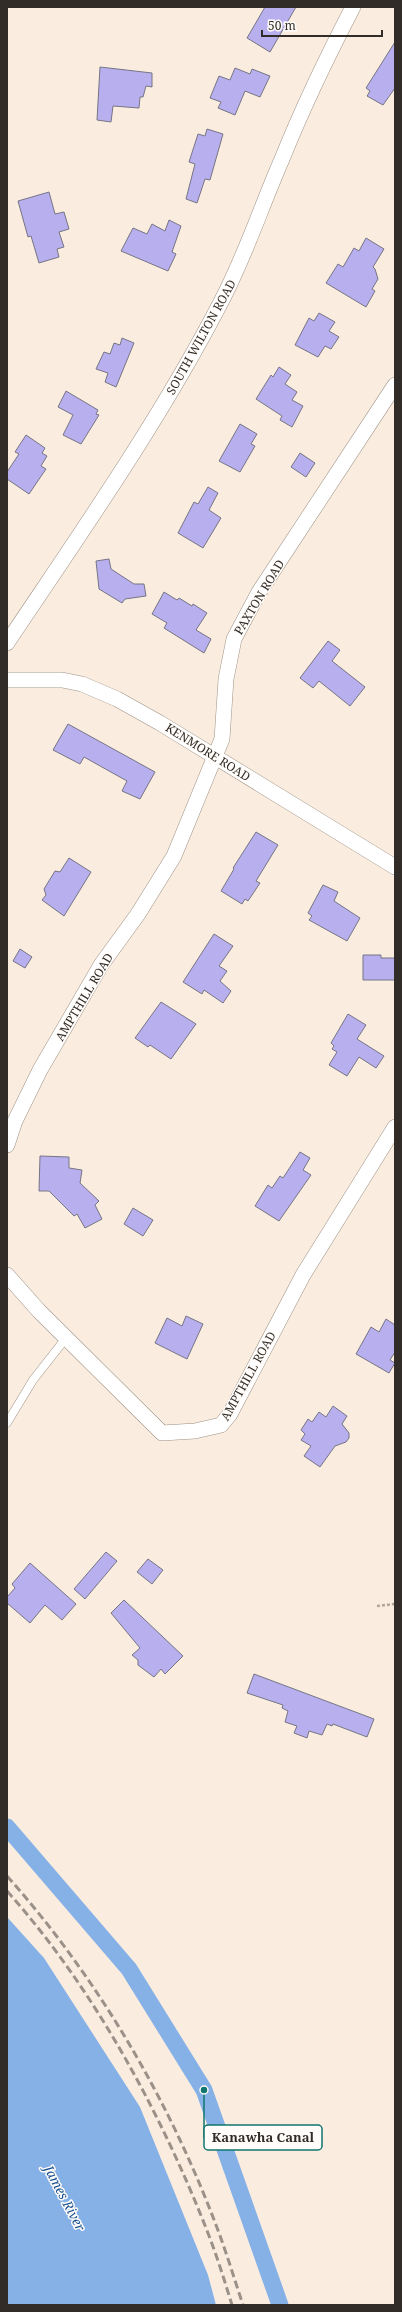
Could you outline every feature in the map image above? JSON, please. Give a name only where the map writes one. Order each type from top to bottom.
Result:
[{"type":"street","name":"SOUTH WILTON ROAD","points":[[7,643],[157,418],[222,301],[247,250],[281,160],[329,53],[353,7]]},
{"type":"street","name":"PAXTON ROAD","points":[[174,856],[222,739],[226,679],[234,639],[260,592],[395,385]]},
{"type":"street","name":"KENMORE ROAD","points":[[7,680],[62,680],[82,684],[117,699],[395,867]]},
{"type":"street","name":"AMPTHILL ROAD","points":[[7,1145],[15,1121],[40,1070],[101,965],[138,914],[174,856]]},
{"type":"street","name":"AMPTHILL ROAD","points":[[7,1275],[17,1288],[66,1338],[162,1433],[195,1431],[221,1425],[230,1414],[303,1275],[395,1127]]},
{"type":"lane","points":[[7,1423],[33,1380],[66,1338]]},
{"type":"path","points":[[377,1606],[395,1604]]},
{"type":"water","name":"James River","points":[[7,1917],[44,1958],[140,2107],[208,2275],[216,2305],[7,2305]]},
{"type":"building","points":[[265,7],[296,7],[270,52],[247,38]]},
{"type":"building","points":[[395,42],[395,88],[383,105],[367,96],[370,91],[366,88]]},
{"type":"building","points":[[100,67],[152,73],[152,87],[146,86],[143,97],[140,97],[139,108],[113,106],[111,122],[97,120]]},
{"type":"building","points":[[235,68],[250,74],[252,69],[270,76],[260,97],[245,91],[235,115],[218,108],[221,102],[210,98],[219,76],[230,80]]},
{"type":"building","points":[[207,129],[223,134],[210,180],[205,179],[197,203],[186,199],[195,164],[189,162],[198,134],[205,136]]},
{"type":"building","points":[[49,192],[55,214],[64,212],[69,229],[59,232],[64,247],[57,249],[59,257],[39,263],[31,236],[28,237],[18,201]]},
{"type":"building","points":[[169,220],[181,226],[172,252],[176,254],[168,271],[121,251],[133,228],[147,234],[152,224],[165,231]]},
{"type":"building","points":[[366,238],[384,249],[373,267],[378,279],[372,289],[375,291],[366,307],[326,283],[338,264],[343,267],[354,248],[359,251]]},
{"type":"building","points":[[319,313],[335,322],[329,331],[339,337],[331,349],[325,346],[318,357],[295,345],[309,318],[314,321]]},
{"type":"building","points":[[122,338],[134,343],[116,387],[105,382],[108,373],[96,369],[104,352],[110,354],[114,343],[120,345]]},
{"type":"building","points":[[279,367],[291,375],[285,384],[297,392],[292,400],[303,406],[292,427],[280,420],[282,416],[256,399],[271,375],[273,377]]},
{"type":"building","points":[[66,391],[98,410],[96,414],[99,415],[81,444],[63,435],[73,415],[58,407]]},
{"type":"building","points":[[240,424],[257,434],[251,444],[255,446],[240,472],[219,461]]},
{"type":"building","points":[[26,435],[45,448],[42,453],[47,456],[41,466],[46,469],[29,494],[7,479],[7,472],[19,454],[15,452]]},
{"type":"building","points":[[300,453],[315,463],[306,477],[291,467]]},
{"type":"building","points":[[208,487],[218,493],[209,510],[221,518],[203,548],[178,533],[194,502],[198,504]]},
{"type":"building","points":[[109,559],[111,569],[134,584],[144,584],[146,596],[125,599],[122,603],[99,589],[96,561]]},
{"type":"building","points":[[164,592],[177,600],[179,598],[192,606],[193,604],[207,613],[196,630],[211,639],[204,653],[164,628],[167,623],[152,614]]},
{"type":"building","points":[[328,641],[340,650],[332,661],[365,687],[350,706],[319,681],[313,688],[300,678]]},
{"type":"building","points":[[68,724],[155,772],[140,799],[122,791],[127,781],[84,757],[80,764],[53,750]]},
{"type":"building","points":[[256,832],[278,845],[256,881],[260,883],[248,901],[245,899],[242,904],[221,891],[234,869],[233,868]]},
{"type":"building","points":[[69,858],[91,872],[64,916],[42,900],[46,895],[44,889],[55,871],[60,872]]},
{"type":"building","points":[[323,885],[338,892],[334,901],[360,918],[347,941],[309,920],[312,916],[308,913]]},
{"type":"building","points":[[214,934],[233,946],[219,966],[227,971],[220,981],[231,991],[223,1003],[204,990],[202,994],[183,982]]},
{"type":"building","points":[[20,949],[32,957],[25,968],[13,961]]},
{"type":"building","points":[[363,955],[381,955],[381,958],[395,958],[395,980],[363,980]]},
{"type":"building","points":[[161,1002],[196,1024],[171,1059],[150,1045],[148,1047],[135,1038]]},
{"type":"building","points":[[348,1014],[366,1025],[357,1039],[384,1056],[376,1068],[359,1057],[347,1076],[329,1065],[337,1052],[332,1049],[334,1046],[331,1043]]},
{"type":"building","points":[[300,1152],[310,1158],[303,1170],[311,1175],[279,1221],[255,1206],[268,1185],[272,1188],[280,1176],[283,1178]]},
{"type":"building","points":[[40,1156],[69,1157],[69,1168],[82,1170],[80,1183],[99,1201],[95,1205],[102,1219],[85,1228],[77,1214],[74,1216],[49,1191],[39,1191]]},
{"type":"building","points":[[133,1208],[153,1220],[143,1236],[124,1224]]},
{"type":"building","points":[[186,1316],[203,1324],[187,1359],[155,1343],[167,1318],[182,1326]]},
{"type":"building","points":[[386,1319],[395,1325],[395,1352],[390,1360],[395,1363],[389,1373],[356,1354],[371,1327],[379,1332]]},
{"type":"building","points":[[333,1406],[347,1416],[342,1424],[349,1433],[349,1438],[346,1442],[335,1446],[320,1467],[304,1456],[311,1446],[301,1440],[305,1434],[301,1430],[308,1419],[312,1422],[319,1412],[326,1417]]},
{"type":"building","points":[[106,1552],[117,1561],[85,1599],[74,1589]]},
{"type":"building","points":[[148,1559],[163,1570],[152,1584],[137,1572]]},
{"type":"building","points":[[30,1563],[76,1604],[62,1620],[45,1605],[30,1623],[7,1603],[7,1597],[15,1588],[12,1584]]},
{"type":"building","points":[[124,1600],[183,1656],[165,1674],[161,1669],[154,1677],[138,1665],[138,1660],[132,1655],[140,1648],[111,1613]]},
{"type":"building","points":[[254,1674],[374,1719],[367,1737],[333,1724],[332,1726],[327,1724],[322,1735],[309,1731],[307,1738],[294,1733],[297,1726],[285,1722],[288,1711],[282,1708],[283,1705],[247,1693]]},
{"type":"waterway","points":[[7,1827],[129,1969],[204,2090],[280,2305]]},
{"type":"railway","points":[[7,1876],[71,1955],[100,1997],[153,2085],[197,2178],[220,2235],[243,2305]]},
{"type":"railway","points":[[7,1891],[38,1928],[95,2008],[121,2050],[145,2094],[167,2138],[206,2228],[217,2256],[232,2305]]},
{"type":"place","name":"Kanawha Canal","points":[[204,2090]]}]
